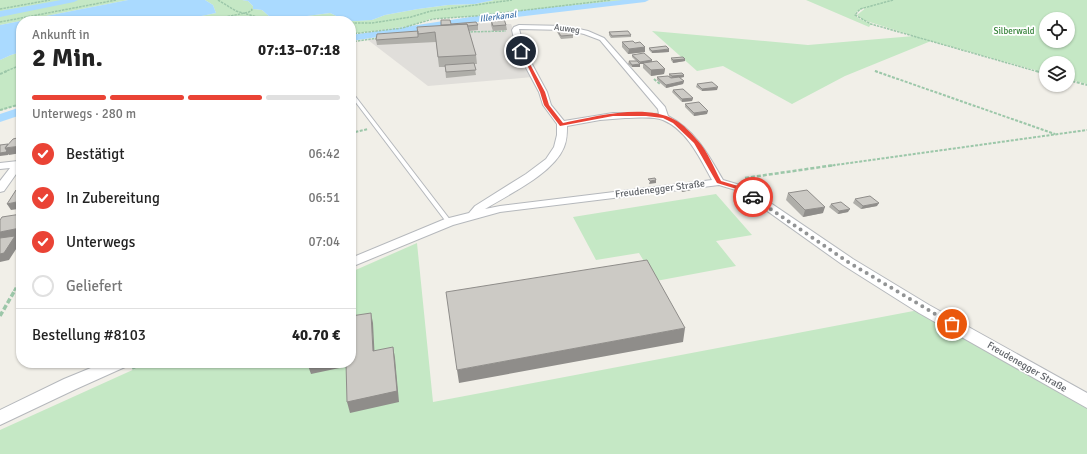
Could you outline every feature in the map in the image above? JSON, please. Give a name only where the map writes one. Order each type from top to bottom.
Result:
[{"type":"street","name":"Auweg","points":[[515,30],[519,27],[556,27],[586,32],[602,39],[662,109],[664,117]]},
{"type":"street","points":[[474,215],[479,208],[530,176],[550,160],[559,147],[562,135],[562,124],[547,105],[543,92],[521,51],[515,30]]},
{"type":"street","name":"Auweg","points":[[562,124],[613,115],[646,114],[664,117],[675,122],[697,142],[719,182]]},
{"type":"street","points":[[0,166],[16,164]]},
{"type":"street","points":[[0,189],[16,167]]},
{"type":"street","name":"Freudenegger Straße","points":[[356,261],[449,222],[500,209],[719,182],[742,189],[848,262],[924,309],[1087,401]]},
{"type":"street","points":[[0,418],[70,384],[107,368]]},
{"type":"lane","points":[[356,100],[449,222]]},
{"type":"path","points":[[0,9],[50,0]]},
{"type":"path","points":[[32,16],[116,0]]},
{"type":"path","points":[[218,0],[236,11],[254,16]]},
{"type":"path","points":[[356,24],[372,23],[411,17],[431,11],[512,0]]},
{"type":"path","points":[[356,33],[402,28],[433,19],[475,16],[611,0]]},
{"type":"path","points":[[893,0],[860,9],[855,14],[858,18],[871,24],[1039,72]]},
{"type":"path","points":[[230,16],[250,12],[252,10],[251,8]]},
{"type":"path","points":[[0,22],[16,19]]},
{"type":"path","points":[[463,32],[515,30]]},
{"type":"path","points":[[356,41],[379,38]]},
{"type":"path","points":[[0,74],[16,67]]},
{"type":"path","points":[[874,71],[1057,134]]},
{"type":"path","points":[[654,79],[660,84]]},
{"type":"path","points":[[1075,82],[1087,85]]},
{"type":"path","points":[[0,110],[16,105]]},
{"type":"path","points":[[356,132],[377,127]]},
{"type":"path","points":[[742,178],[1087,130]]},
{"type":"path","points":[[0,316],[16,287]]},
{"type":"shaded area","points":[[444,22],[511,24],[533,77],[428,86],[368,40]]},
{"type":"green space","points":[[0,0],[128,0],[46,16],[16,16],[16,22],[0,25]]},
{"type":"green space","points":[[205,0],[248,1],[253,6],[253,9],[262,10],[269,16],[201,16],[216,13],[213,5]]},
{"type":"green space","points":[[494,0],[635,0],[561,9],[500,12],[475,16],[430,19],[409,26],[356,33],[356,21],[372,20],[385,15],[448,5],[475,4]]},
{"type":"green space","name":"Silberwald","points":[[806,0],[1087,0],[1087,84],[1075,81],[1075,56],[1039,56],[1039,71],[931,41],[845,76],[792,104],[723,66],[697,71],[652,31],[808,45],[914,36],[863,20],[857,15],[867,7],[856,12],[855,14],[858,18],[871,24],[869,27]]},
{"type":"green space","points":[[330,13],[336,16],[307,16]]},
{"type":"green space","points":[[16,54],[16,106],[0,111],[0,60]]},
{"type":"green space","points":[[716,194],[752,235],[716,241],[736,266],[656,281],[639,253],[596,260],[573,217]]},
{"type":"green space","points":[[417,243],[433,402],[924,309],[1087,403],[1087,454],[0,454],[0,430],[137,368],[356,368],[356,270]]},
{"type":"water","points":[[128,0],[205,0],[213,5],[216,13],[201,16],[46,16]]},
{"type":"water","points":[[242,0],[494,0],[475,4],[448,5],[418,9],[385,15],[372,20],[357,21],[356,16],[336,16],[330,13],[307,16],[269,16],[262,10],[253,9],[253,6],[248,1]]},
{"type":"water","points":[[16,22],[16,54],[0,60],[0,25]]},
{"type":"building","points":[[504,19],[506,25],[493,26],[491,20]]},
{"type":"building","points":[[441,20],[450,20],[451,24],[476,22],[478,25],[441,25]]},
{"type":"building","points":[[467,24],[476,55],[438,57],[435,32],[418,34],[417,27]]},
{"type":"building","points":[[569,29],[573,35],[561,36],[557,30]]},
{"type":"building","points":[[418,31],[418,37],[376,40],[377,34]]},
{"type":"building","points":[[628,31],[631,35],[612,36],[609,32]]},
{"type":"building","points":[[633,41],[635,43],[640,42],[645,47],[629,49],[622,42]]},
{"type":"building","points":[[666,46],[669,49],[652,51],[649,48]]},
{"type":"building","points":[[644,53],[652,60],[640,62],[632,55]]},
{"type":"building","points":[[683,57],[685,59],[673,60],[671,58]]},
{"type":"building","points":[[629,61],[637,61],[640,64],[632,65]]},
{"type":"building","points":[[657,61],[665,69],[651,70],[643,63]]},
{"type":"building","points":[[474,63],[476,70],[446,72],[445,65]]},
{"type":"building","points":[[682,73],[684,75],[672,76],[669,74]]},
{"type":"building","points":[[668,76],[671,78],[679,77],[684,81],[666,85],[657,77]]},
{"type":"building","points":[[712,82],[718,87],[702,89],[697,84]]},
{"type":"building","points":[[683,89],[693,98],[682,99],[673,90]]},
{"type":"building","points":[[699,102],[708,111],[694,113],[685,104]]},
{"type":"building","points":[[16,138],[16,147],[5,148],[13,139]]},
{"type":"building","points":[[8,144],[5,148],[7,151],[0,153],[0,145]]},
{"type":"building","points":[[655,178],[656,180],[650,181],[648,179]]},
{"type":"building","points":[[690,185],[691,187],[683,188],[681,186]]},
{"type":"building","points":[[16,190],[16,202],[7,204]]},
{"type":"building","points":[[807,190],[825,207],[805,210],[788,193]]},
{"type":"building","points":[[870,196],[879,203],[863,206],[855,199]]},
{"type":"building","points":[[841,202],[850,209],[839,211],[831,204]]},
{"type":"building","points":[[16,215],[16,229],[0,232],[0,220],[2,217]]},
{"type":"building","points":[[15,236],[4,253],[0,254],[0,238]]},
{"type":"building","points":[[647,260],[685,328],[457,370],[446,292]]},
{"type":"building","points":[[371,313],[373,351],[393,347],[397,391],[347,402],[346,368],[356,368],[356,315]]},
{"type":"waterway","points":[[0,14],[74,0]]},
{"type":"waterway","name":"Illerkanal","points":[[356,37],[490,17],[645,0]]},
{"type":"waterway","name":"Illerkanal","points":[[0,118],[16,113]]},
{"type":"way so far","points":[[753,197],[848,262],[924,309],[952,324]]},
{"type":"route","points":[[521,51],[543,92],[547,105],[562,124],[613,115],[646,114],[664,117],[675,122],[697,142],[719,182],[731,184],[742,189],[753,197]]}]
